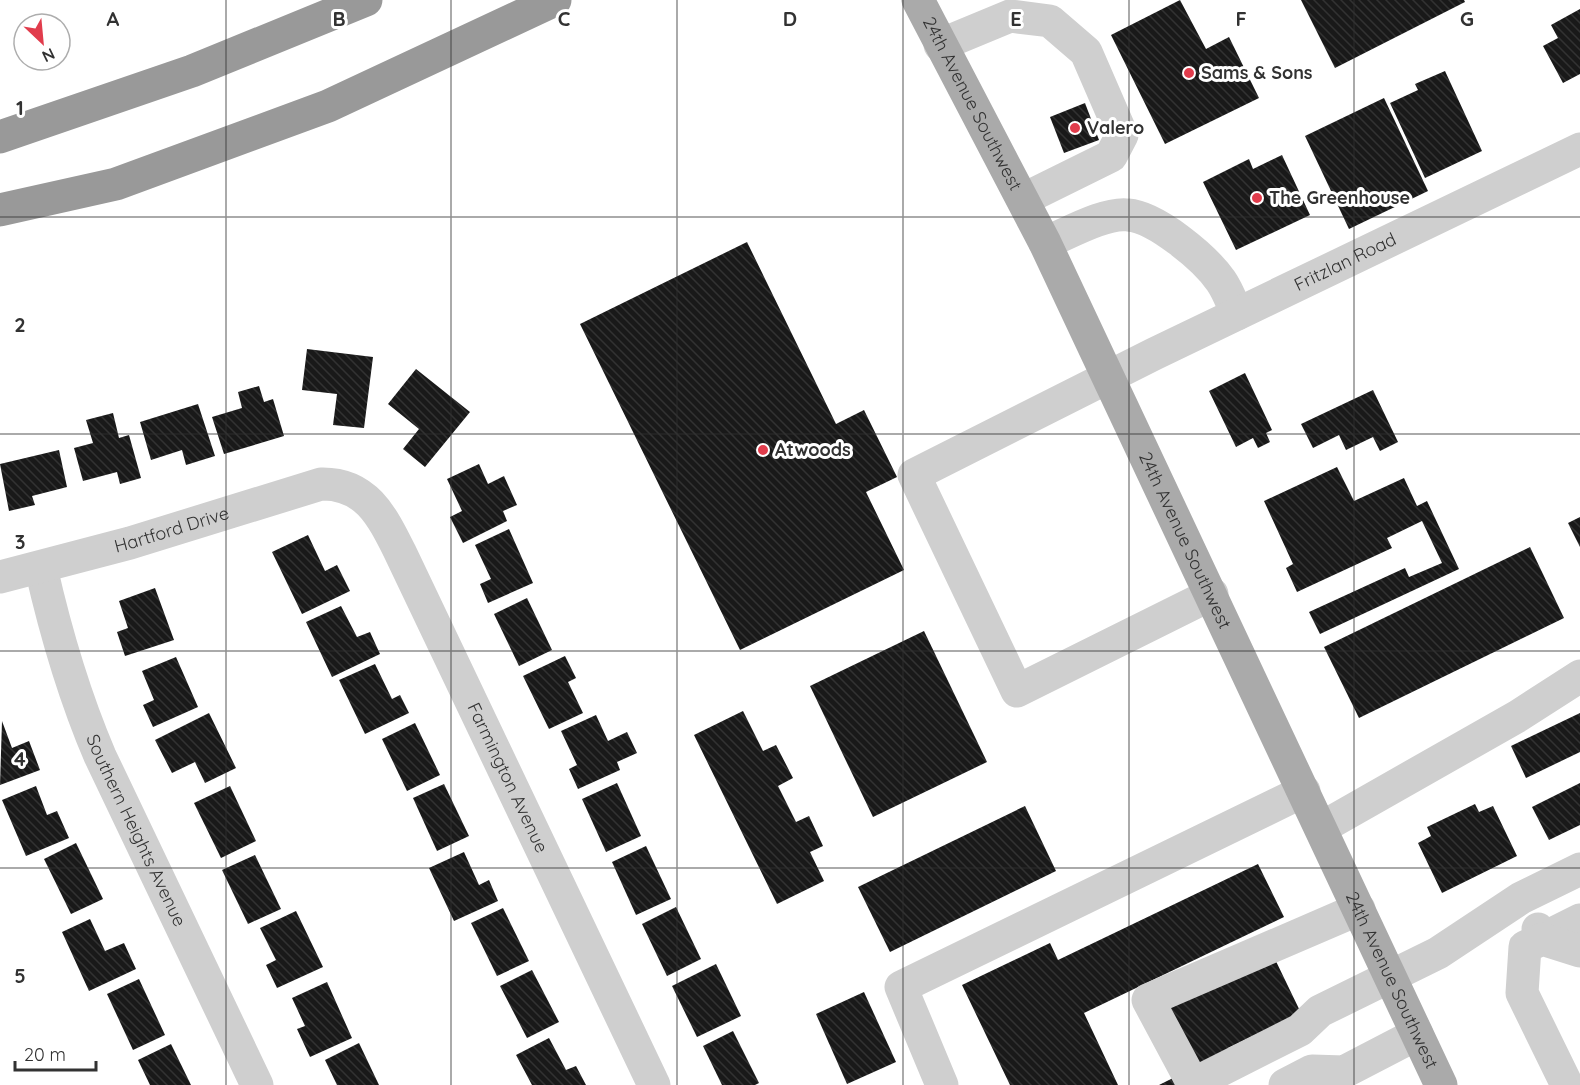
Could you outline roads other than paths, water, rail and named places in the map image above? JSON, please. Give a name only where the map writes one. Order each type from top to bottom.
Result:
[{"type":"highway","points":[[0,136],[192,71],[366,0]]},
{"type":"highway","points":[[0,210],[116,184],[328,106],[555,0]]},
{"type":"main road","name":"24th Avenue Southwest","points":[[918,0],[1024,199],[1110,376],[1441,1085]]},
{"type":"street","points":[[940,45],[1010,16],[1050,21],[1086,52],[1122,135],[1111,156],[1024,199]]},
{"type":"street","name":"Fritzlan Road","points":[[1212,594],[1017,691],[914,475],[1110,376],[1580,149]]},
{"type":"street","points":[[1045,243],[1110,217],[1127,214],[1141,218],[1170,235],[1210,267],[1222,282],[1238,314]]},
{"type":"street","name":"Hartford Drive","points":[[0,577],[41,568],[186,527],[301,489],[321,484],[344,486]]},
{"type":"street","name":"Farmington Avenue","points":[[344,486],[367,498],[386,523],[654,1085]]},
{"type":"street","name":"Southern Heights Avenue","points":[[41,568],[56,635],[78,705],[100,756],[257,1085]]},
{"type":"street","points":[[1321,828],[1518,716],[1580,676]]},
{"type":"street","points":[[942,1085],[901,987],[1304,791]]},
{"type":"street","points":[[1359,909],[1148,1000],[1193,1084],[1300,1030],[1320,1011],[1438,953],[1521,898],[1580,869]]},
{"type":"street","points":[[1521,898],[1542,939],[1580,951]]},
{"type":"street","points":[[1568,1085],[1522,993],[1525,947],[1580,921]]},
{"type":"street","points":[[1285,1085],[1312,1071],[1344,1072],[1418,1034]]},
{"type":"place","name":"Sams & Sons","points":[[1189,73]]},
{"type":"place","name":"Valero","points":[[1075,128]]},
{"type":"place","name":"The Greenhouse","points":[[1257,198]]},
{"type":"place","name":"Atwoods","points":[[763,450]]}]
